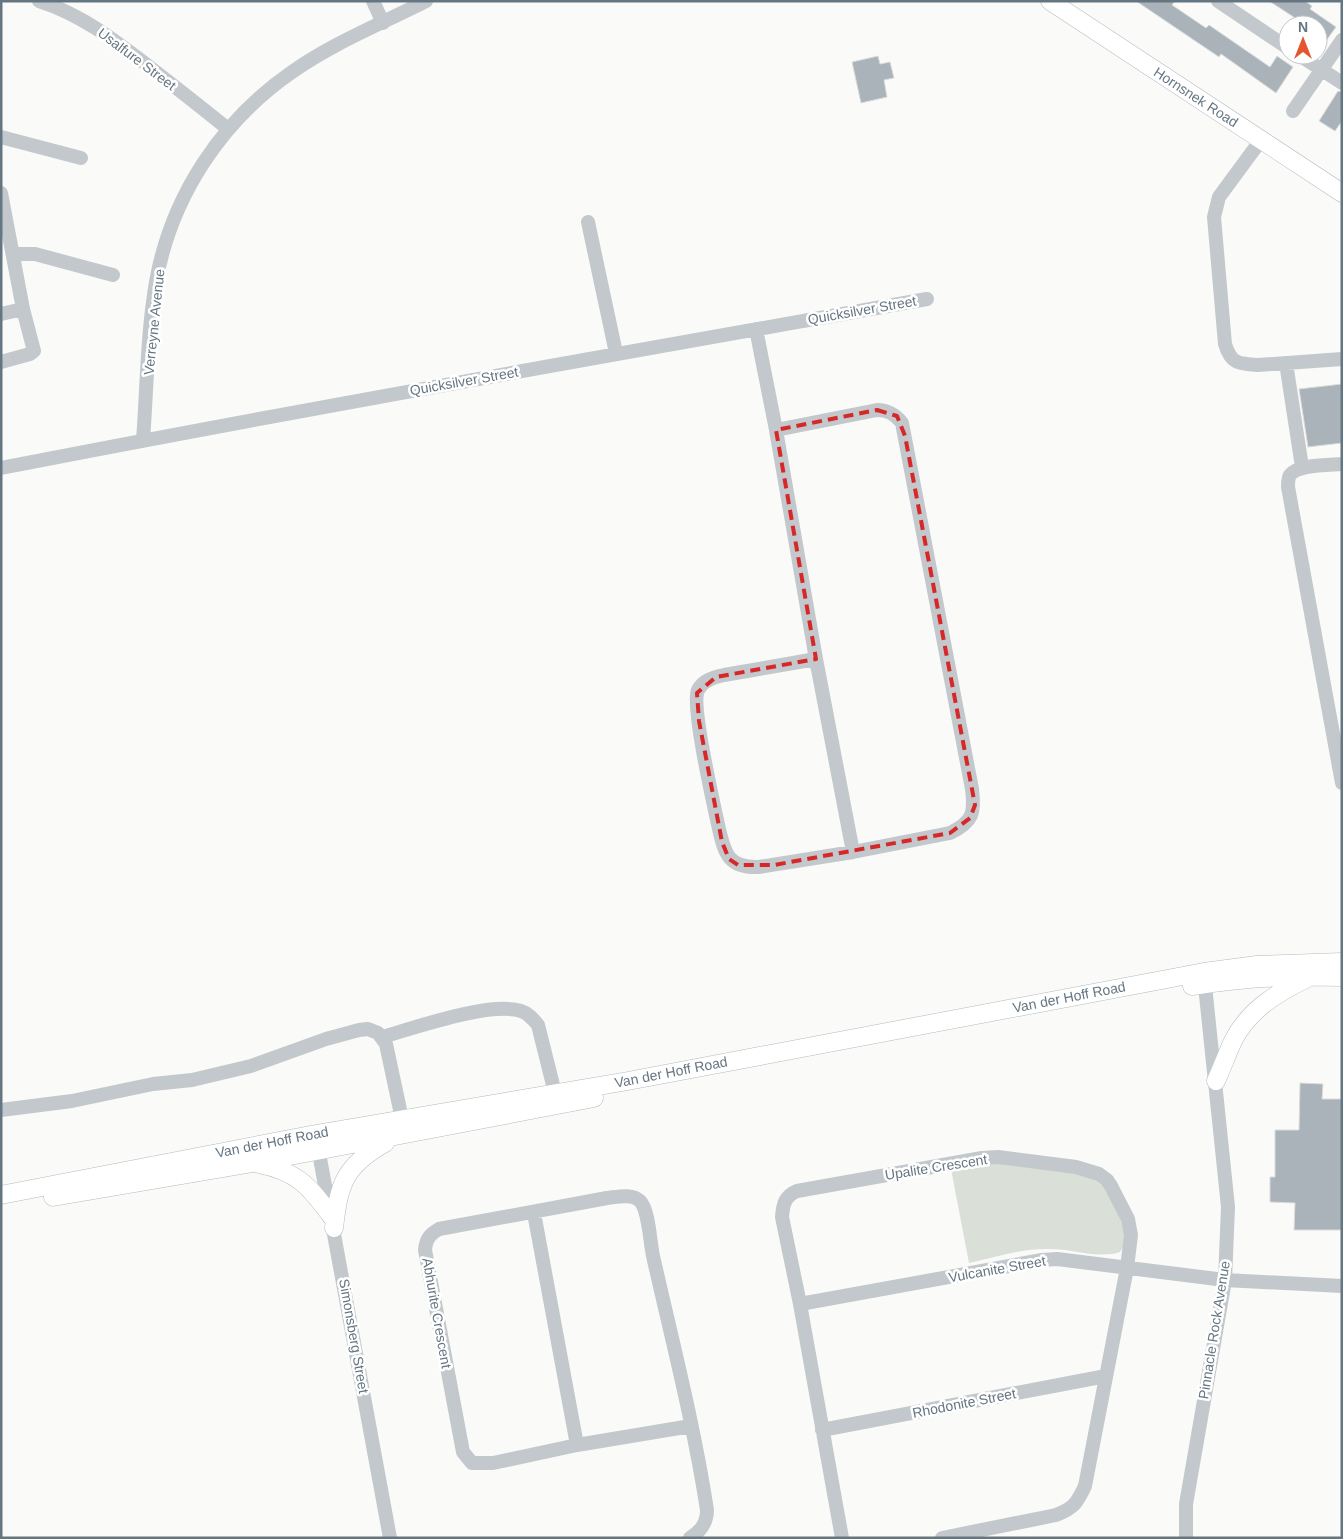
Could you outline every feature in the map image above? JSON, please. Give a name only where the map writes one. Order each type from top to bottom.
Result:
[{"type":"main road","name":"Hornsnek Road","points":[[1050,1],[1342,193]]},
{"type":"main road","name":"Van der Hoff Road","points":[[1,1195],[317,1142],[398,1136],[631,1091],[672,1081],[1119,998],[1257,965],[1342,962]]},
{"type":"main road","points":[[1216,1080],[1233,1041],[1252,1014],[1279,992],[1313,976]]},
{"type":"main road","name":"Van der Hoff Road","points":[[1,1206],[253,1163],[317,1142],[402,1119],[1204,978],[1342,977]]},
{"type":"main road","points":[[333,1223],[337,1199],[343,1182],[351,1168],[370,1151],[398,1136]]},
{"type":"main road","points":[[253,1163],[284,1170],[300,1180],[315,1194],[333,1223]]},
{"type":"street","name":"Usalfure Street","points":[[40,1],[87,22],[108,36],[228,129]]},
{"type":"street","points":[[373,1],[383,23]]},
{"type":"street","name":"Verreyne Avenue","points":[[143,440],[154,299],[164,246],[185,195],[215,145],[228,129],[264,94],[292,72],[331,49],[426,1]]},
{"type":"street","points":[[1218,1],[1278,41]]},
{"type":"street","points":[[1293,111],[1342,40]]},
{"type":"street","points":[[1315,65],[1342,83]]},
{"type":"street","points":[[1,137],[81,158]]},
{"type":"street","points":[[1261,140],[1219,197],[1215,207],[1214,217],[1224,344],[1227,353],[1234,362],[1244,365],[1342,359]]},
{"type":"street","points":[[1,193],[23,309],[33,348],[33,353],[1,362]]},
{"type":"street","points":[[588,222],[616,353]]},
{"type":"street","points":[[13,254],[35,254],[113,275]]},
{"type":"street","name":"Quicksilver Street","points":[[1,468],[616,353],[927,299]]},
{"type":"street","points":[[1,314],[23,309]]},
{"type":"street","points":[[756,329],[853,852]]},
{"type":"street","points":[[1286,363],[1302,468]]},
{"type":"street","points":[[776,430],[877,410],[891,412],[902,423],[972,789],[973,812],[964,826],[950,833],[774,865],[747,867],[738,865],[729,858],[722,842],[699,722],[696,700],[699,688],[709,679],[724,674],[816,659]]},
{"type":"street","points":[[1342,464],[1302,468],[1294,471],[1289,477],[1288,487],[1342,783]]},
{"type":"street","name":"Pinnacle Rock Avenue","points":[[1186,1538],[1186,1504],[1224,1280],[1228,1207],[1204,978]]},
{"type":"street","points":[[382,1037],[473,1012],[504,1009],[520,1010],[531,1016],[538,1024],[555,1093]]},
{"type":"street","points":[[1,1110],[72,1101],[154,1084],[192,1080],[251,1066],[326,1039],[359,1030],[374,1031],[382,1037],[386,1044],[402,1119]]},
{"type":"street","name":"Simonsberg Street","points":[[317,1142],[390,1538]]},
{"type":"street","name":"Upalite Crescent","points":[[842,1538],[800,1304],[782,1217],[783,1205],[787,1197],[797,1191],[982,1158],[998,1157],[1076,1167],[1099,1174],[1111,1186],[1128,1220],[1131,1235],[1127,1268],[1084,1486],[1078,1500],[1072,1507],[1049,1517],[942,1538]]},
{"type":"street","name":"Abhurite Crescent","points":[[690,1538],[699,1531],[707,1518],[705,1498],[691,1426],[644,1208],[640,1201],[634,1197],[624,1196],[439,1229],[431,1234],[426,1242],[426,1250],[463,1452],[472,1463],[493,1463],[577,1445],[691,1426]]},
{"type":"street","points":[[534,1213],[577,1445]]},
{"type":"street","name":"Vulcanite Street","points":[[800,1304],[1042,1260],[1071,1260],[1224,1280],[1342,1286]]},
{"type":"street","name":"Rhodonite Street","points":[[822,1430],[1106,1376]]},
{"type":"street","points":[[386,1515],[397,1538]]},
{"type":"highlighted area","points":[[877,410],[897,416],[905,436],[975,805],[970,818],[950,833],[774,865],[738,865],[729,859],[722,842],[699,721],[697,693],[716,677],[816,659],[776,430]]},
{"type":"shaded area","points":[[984,1161],[1088,1175],[1103,1183],[1119,1211],[1126,1242],[1120,1252],[1103,1254],[1059,1249],[1040,1249],[1010,1253],[969,1263],[951,1169]]},
{"type":"building","points":[[1136,1],[1175,1],[1172,5],[1206,28],[1209,25],[1270,67],[1277,56],[1278,65],[1290,65],[1293,67],[1276,93],[1221,54],[1219,57]]},
{"type":"building","points":[[1269,1],[1305,1],[1312,6],[1310,9],[1319,15],[1291,15]]},
{"type":"building","points":[[1328,21],[1336,27],[1328,38]]},
{"type":"building","points":[[878,56],[880,64],[890,62],[894,78],[884,80],[887,97],[861,103],[852,62]]},
{"type":"building","points":[[1338,91],[1342,92],[1342,121],[1335,131],[1319,121]]},
{"type":"building","points":[[1342,384],[1342,443],[1308,447],[1299,389]]},
{"type":"building","points":[[1300,1083],[1323,1084],[1322,1099],[1342,1099],[1342,1230],[1294,1230],[1295,1203],[1270,1202],[1270,1177],[1275,1177],[1275,1130],[1299,1130]]}]
